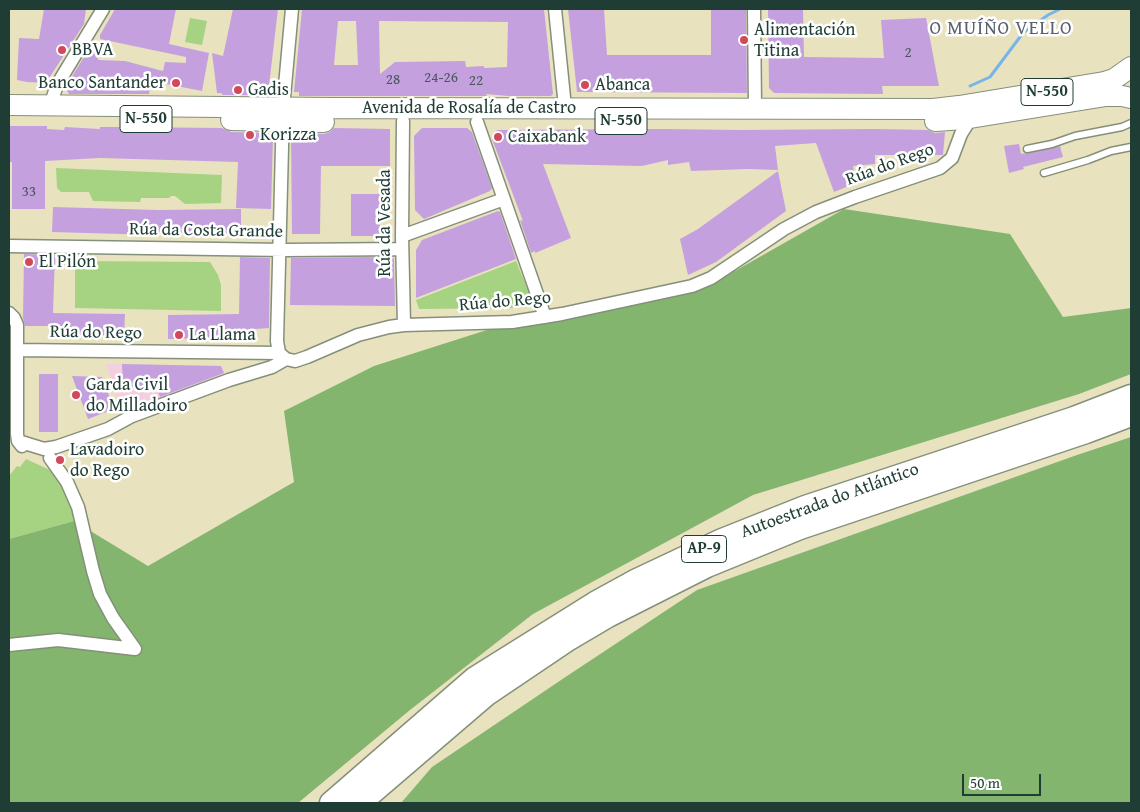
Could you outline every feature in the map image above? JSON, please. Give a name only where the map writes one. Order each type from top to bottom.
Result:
[{"type":"highway","name":"N-550","points":[[958,116],[1104,82],[1114,79],[1131,67]]},
{"type":"highway","name":"N-550","points":[[958,116],[1106,96],[1131,98]]},
{"type":"highway","name":"Avenida de Rosalía de Castro","points":[[9,105],[403,121],[477,122],[958,116]]},
{"type":"highway","name":"Avenida de Rosalía de Castro","points":[[9,117],[283,115],[565,108],[933,109],[958,116]]},
{"type":"highway","name":"Autoestrada do Atlántico","points":[[331,803],[476,678],[595,603],[637,580],[722,540],[805,507],[1074,418],[1131,396]]},
{"type":"highway","name":"Autoestrada do Atlántico","points":[[360,803],[486,695],[569,639],[608,616],[707,566],[800,528],[1086,432],[1131,415]]},
{"type":"street","points":[[50,106],[57,85],[103,9]]},
{"type":"street","points":[[9,313],[17,325],[18,441],[26,449],[53,453],[108,429],[132,416],[220,383],[272,367],[282,356],[277,341],[279,250],[283,115],[292,9]]},
{"type":"street","points":[[555,9],[565,108]]},
{"type":"street","points":[[754,9],[755,108]]},
{"type":"street","name":"Rúa do Rego","points":[[957,142],[952,129],[958,116]]},
{"type":"street","name":"Rúa do Rego","points":[[17,350],[282,356],[290,360],[300,360],[358,335],[389,327],[512,322],[545,317],[682,288],[703,282],[784,229],[810,215],[855,197],[940,168],[952,158],[957,142],[958,116]]},
{"type":"street","name":"Rúa da Vesada","points":[[403,121],[402,243],[404,325]]},
{"type":"street","points":[[477,122],[545,317]]},
{"type":"street","name":"Rúa da Costa Grande","points":[[9,246],[279,250],[402,243],[504,199]]},
{"type":"street","points":[[9,645],[58,640],[136,649],[113,618],[100,594],[92,571],[78,507],[53,453]]},
{"type":"lane","points":[[1027,149],[1131,123]]},
{"type":"lane","points":[[1044,173],[1088,160],[1110,151],[1131,147]]},
{"type":"shaded area","points":[[106,364],[221,366],[226,376],[123,415]]},
{"type":"green space","points":[[190,18],[207,21],[202,45],[185,42]]},
{"type":"green space","points":[[56,168],[222,175],[221,203],[185,204],[175,196],[169,198],[141,198],[140,202],[93,201],[89,192],[61,192],[57,188]]},
{"type":"green space","points":[[844,209],[1010,234],[1063,317],[1131,308],[1131,374],[1079,394],[753,495],[533,614],[410,710],[298,803],[9,803],[9,539],[74,521],[148,566],[294,482],[284,411],[374,366],[512,322],[705,288]]},
{"type":"green space","points":[[75,261],[210,262],[218,275],[221,285],[221,311],[75,308]]},
{"type":"green space","points":[[516,261],[533,302],[529,306],[523,308],[419,309],[416,300]]},
{"type":"green space","points":[[1131,437],[1131,803],[401,803],[432,767],[697,590]]},
{"type":"green space","points":[[26,459],[50,470],[62,486],[70,502],[74,521],[9,539],[9,476]]},
{"type":"building","points":[[44,9],[86,9],[84,24],[46,83],[17,80],[19,38],[39,39]]},
{"type":"building","points":[[115,9],[176,9],[169,44],[209,53],[202,91],[151,81],[149,94],[69,94],[65,88],[87,52],[98,53],[98,60],[125,61],[163,71],[165,62],[186,63],[186,57],[100,39],[100,35]]},
{"type":"building","points":[[233,9],[278,9],[268,94],[223,95],[217,93],[212,53],[223,56]]},
{"type":"building","points":[[302,9],[544,9],[553,94],[551,96],[486,94],[487,96],[299,96],[299,92],[294,92]],"holes":[[[338,21],[356,21],[358,65],[334,65]],[[379,21],[508,22],[507,67],[466,67],[465,61],[395,62],[380,74]]]},
{"type":"building","points":[[568,9],[604,9],[607,55],[711,55],[711,9],[746,9],[747,93],[577,92]]},
{"type":"building","points":[[768,9],[803,9],[804,57],[884,58],[881,20],[926,18],[939,86],[882,86],[883,94],[774,93],[769,88]]},
{"type":"building","points":[[9,126],[47,126],[47,129],[64,130],[65,127],[100,129],[100,127],[222,128],[231,132],[269,133],[273,136],[271,209],[236,208],[238,162],[100,158],[45,161],[45,209],[12,209],[12,162],[9,162]]},
{"type":"building","points":[[334,128],[390,129],[390,166],[321,166],[320,234],[292,234],[291,135],[293,133],[324,134]]},
{"type":"building","points":[[422,128],[467,128],[472,132],[492,188],[490,191],[424,219],[415,210],[414,136]]},
{"type":"building","points":[[876,129],[945,132],[943,155],[875,155],[875,164],[853,166],[856,183],[834,192],[816,143],[775,146],[778,170],[691,171],[689,162],[668,165],[668,160],[642,166],[543,164],[571,238],[531,253],[520,220],[523,221],[492,139],[497,130]]},
{"type":"building","points":[[1019,144],[1021,154],[1060,146],[1063,157],[1023,167],[1024,169],[1009,173],[1004,146]]},
{"type":"building","points":[[778,171],[786,211],[716,262],[688,275],[680,239],[698,229]]},
{"type":"building","points":[[351,194],[380,194],[380,236],[351,236]]},
{"type":"building","points":[[53,207],[158,210],[241,209],[241,234],[157,233],[157,235],[52,232]]},
{"type":"building","points":[[498,211],[500,212],[516,259],[416,298],[416,250],[422,240]]},
{"type":"building","points":[[24,254],[55,255],[53,313],[125,314],[124,336],[67,335],[67,326],[25,326],[23,318]]},
{"type":"building","points":[[240,257],[270,258],[269,328],[227,331],[227,338],[168,339],[168,315],[239,314]]},
{"type":"building","points":[[291,258],[394,258],[395,306],[290,305]]},
{"type":"building","points":[[122,364],[221,366],[224,373],[160,397],[156,386],[127,388],[123,385]]},
{"type":"building","points":[[39,374],[58,374],[58,432],[39,432]]},
{"type":"building","points":[[72,376],[102,377],[114,409],[88,419]]},
{"type":"waterway","points":[[970,86],[990,77],[1023,33],[1060,9]]},
{"type":"place","name":"Alimentación Titina","points":[[744,40]]},
{"type":"place","name":"BBVA","points":[[62,50]]},
{"type":"place","name":"Banco Santander","points":[[176,83]]},
{"type":"place","name":"Abanca","points":[[585,85]]},
{"type":"place","name":"Gadis","points":[[238,90]]},
{"type":"place","name":"Korizza","points":[[250,135]]},
{"type":"place","name":"Caixabank","points":[[498,137]]},
{"type":"place","name":"El Pilón","points":[[29,262]]},
{"type":"place","name":"La Llama","points":[[179,335]]},
{"type":"place","name":"Garda Civil do Milladoiro","points":[[76,395]]},
{"type":"place","name":"Lavadoiro do Rego","points":[[60,460]]},
{"type":"district","name":"O MUÍÑO VELLO","points":[[1001,29]]}]
